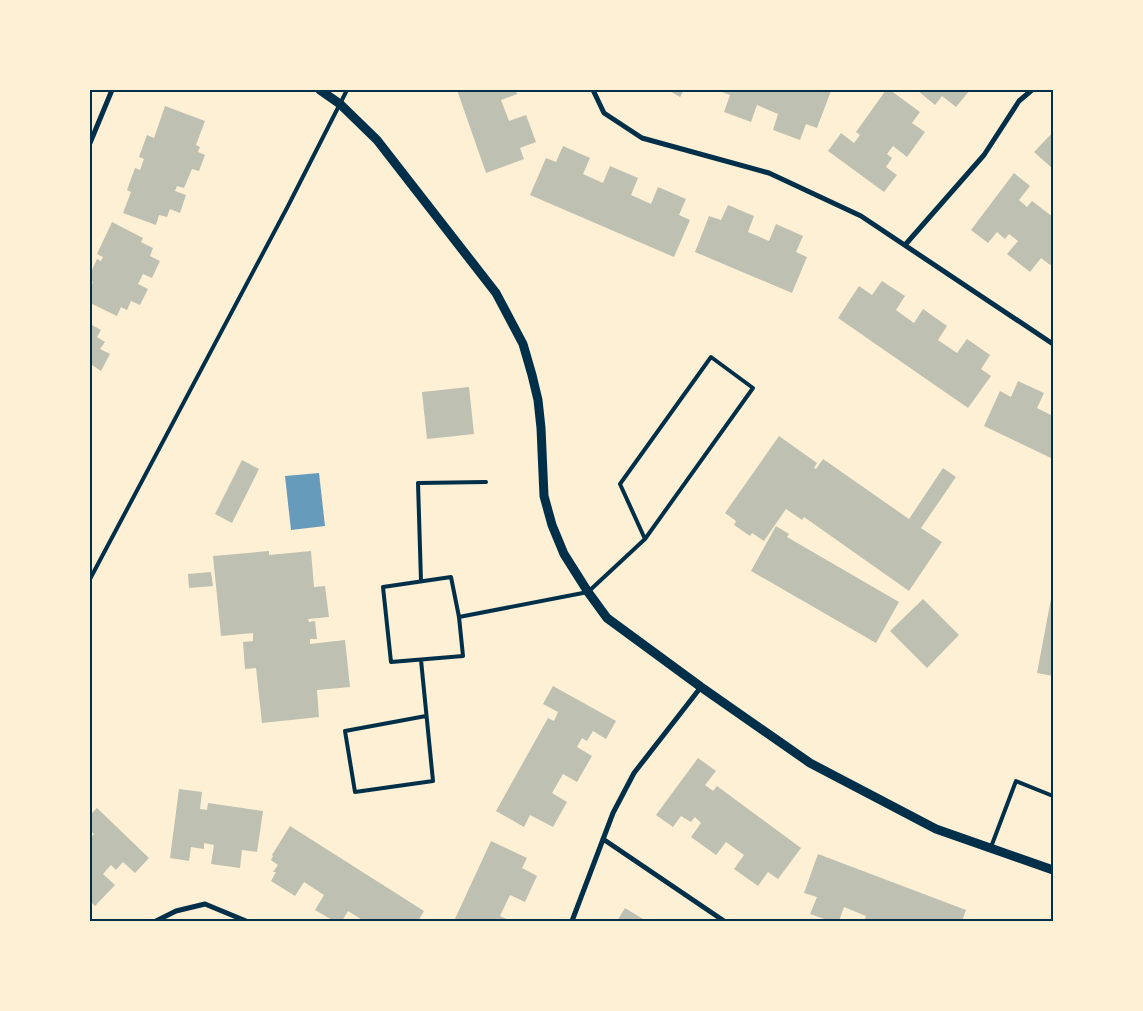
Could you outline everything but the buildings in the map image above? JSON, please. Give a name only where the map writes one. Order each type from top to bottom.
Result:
[{"type":"street","points":[[90,143],[112,90]]},
{"type":"street","points":[[320,90],[340,104],[377,140],[505,307],[523,344],[538,400],[544,496],[552,525],[564,554],[588,592],[608,618],[810,764],[936,829],[1053,870]]},
{"type":"street","points":[[593,90],[604,113],[642,138],[769,173],[861,216],[1053,344]]},
{"type":"street","points":[[905,245],[984,155],[1020,101],[1032,90]]},
{"type":"street","points":[[572,921],[613,813],[634,773],[701,687]]},
{"type":"street","points":[[603,839],[724,921]]},
{"type":"street","points":[[156,921],[176,911],[205,904],[246,921]]},
{"type":"lane","points":[[90,579],[288,206],[347,90]]},
{"type":"lane","points":[[459,617],[588,592],[645,539],[753,388],[711,358],[620,484],[645,539]]},
{"type":"lane","points":[[421,581],[418,483],[486,482]]},
{"type":"lane","points":[[451,577],[459,617],[463,656],[391,662],[383,587],[451,577]]},
{"type":"lane","points":[[421,660],[432,782],[355,792],[345,731],[426,716]]},
{"type":"lane","points":[[990,848],[1016,781],[1053,796]]},
{"type":"water","points":[[319,473],[325,526],[291,530],[285,476]]}]
